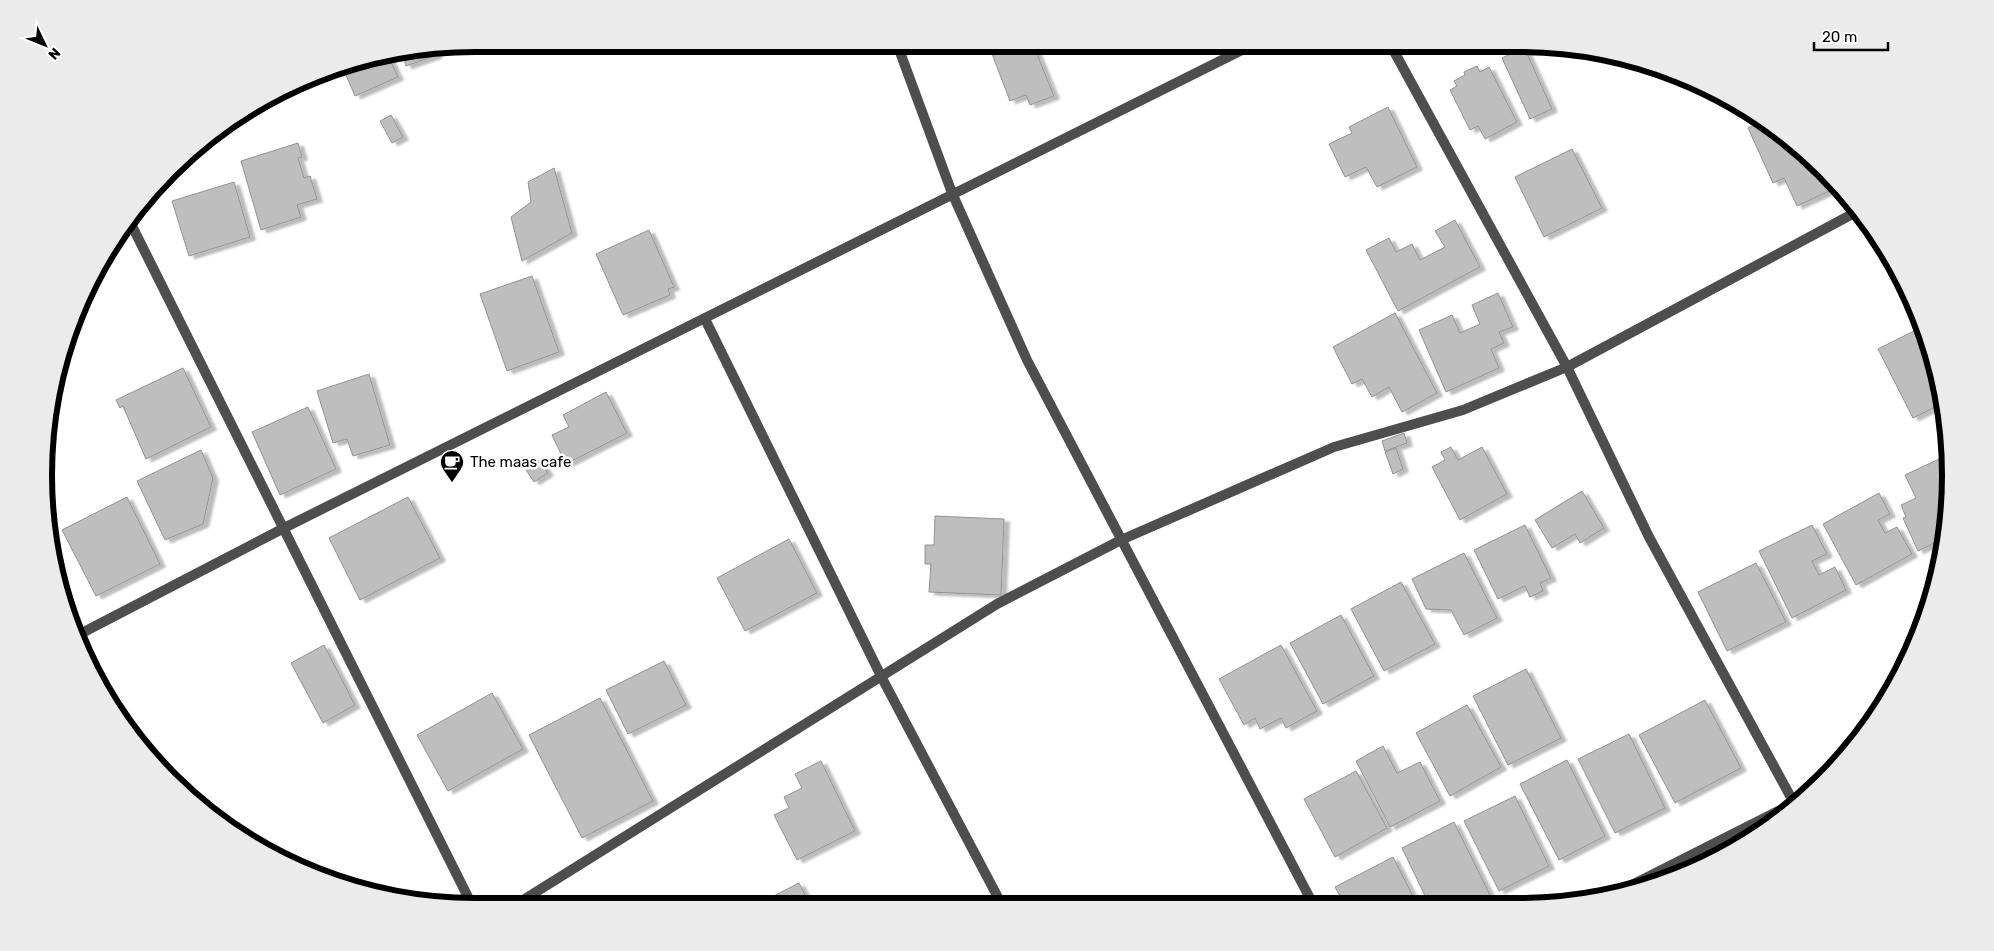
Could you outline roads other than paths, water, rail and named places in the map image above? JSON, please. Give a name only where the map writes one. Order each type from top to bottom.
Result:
[{"type":"street","points":[[900,52],[952,193],[1027,360],[1309,898]]},
{"type":"street","points":[[83,632],[284,528],[1238,52]]},
{"type":"street","points":[[1394,52],[1567,367],[1649,537],[1792,798]]},
{"type":"street","points":[[527,898],[882,678],[997,604],[1121,540],[1334,447],[1463,410],[1567,367],[1851,215]]},
{"type":"street","points":[[133,228],[469,898]]},
{"type":"street","points":[[706,319],[882,678],[998,898]]},
{"type":"street","points":[[1647,878],[1751,829]]},
{"type":"place","name":"The maas cafe","points":[[452,483]]}]
